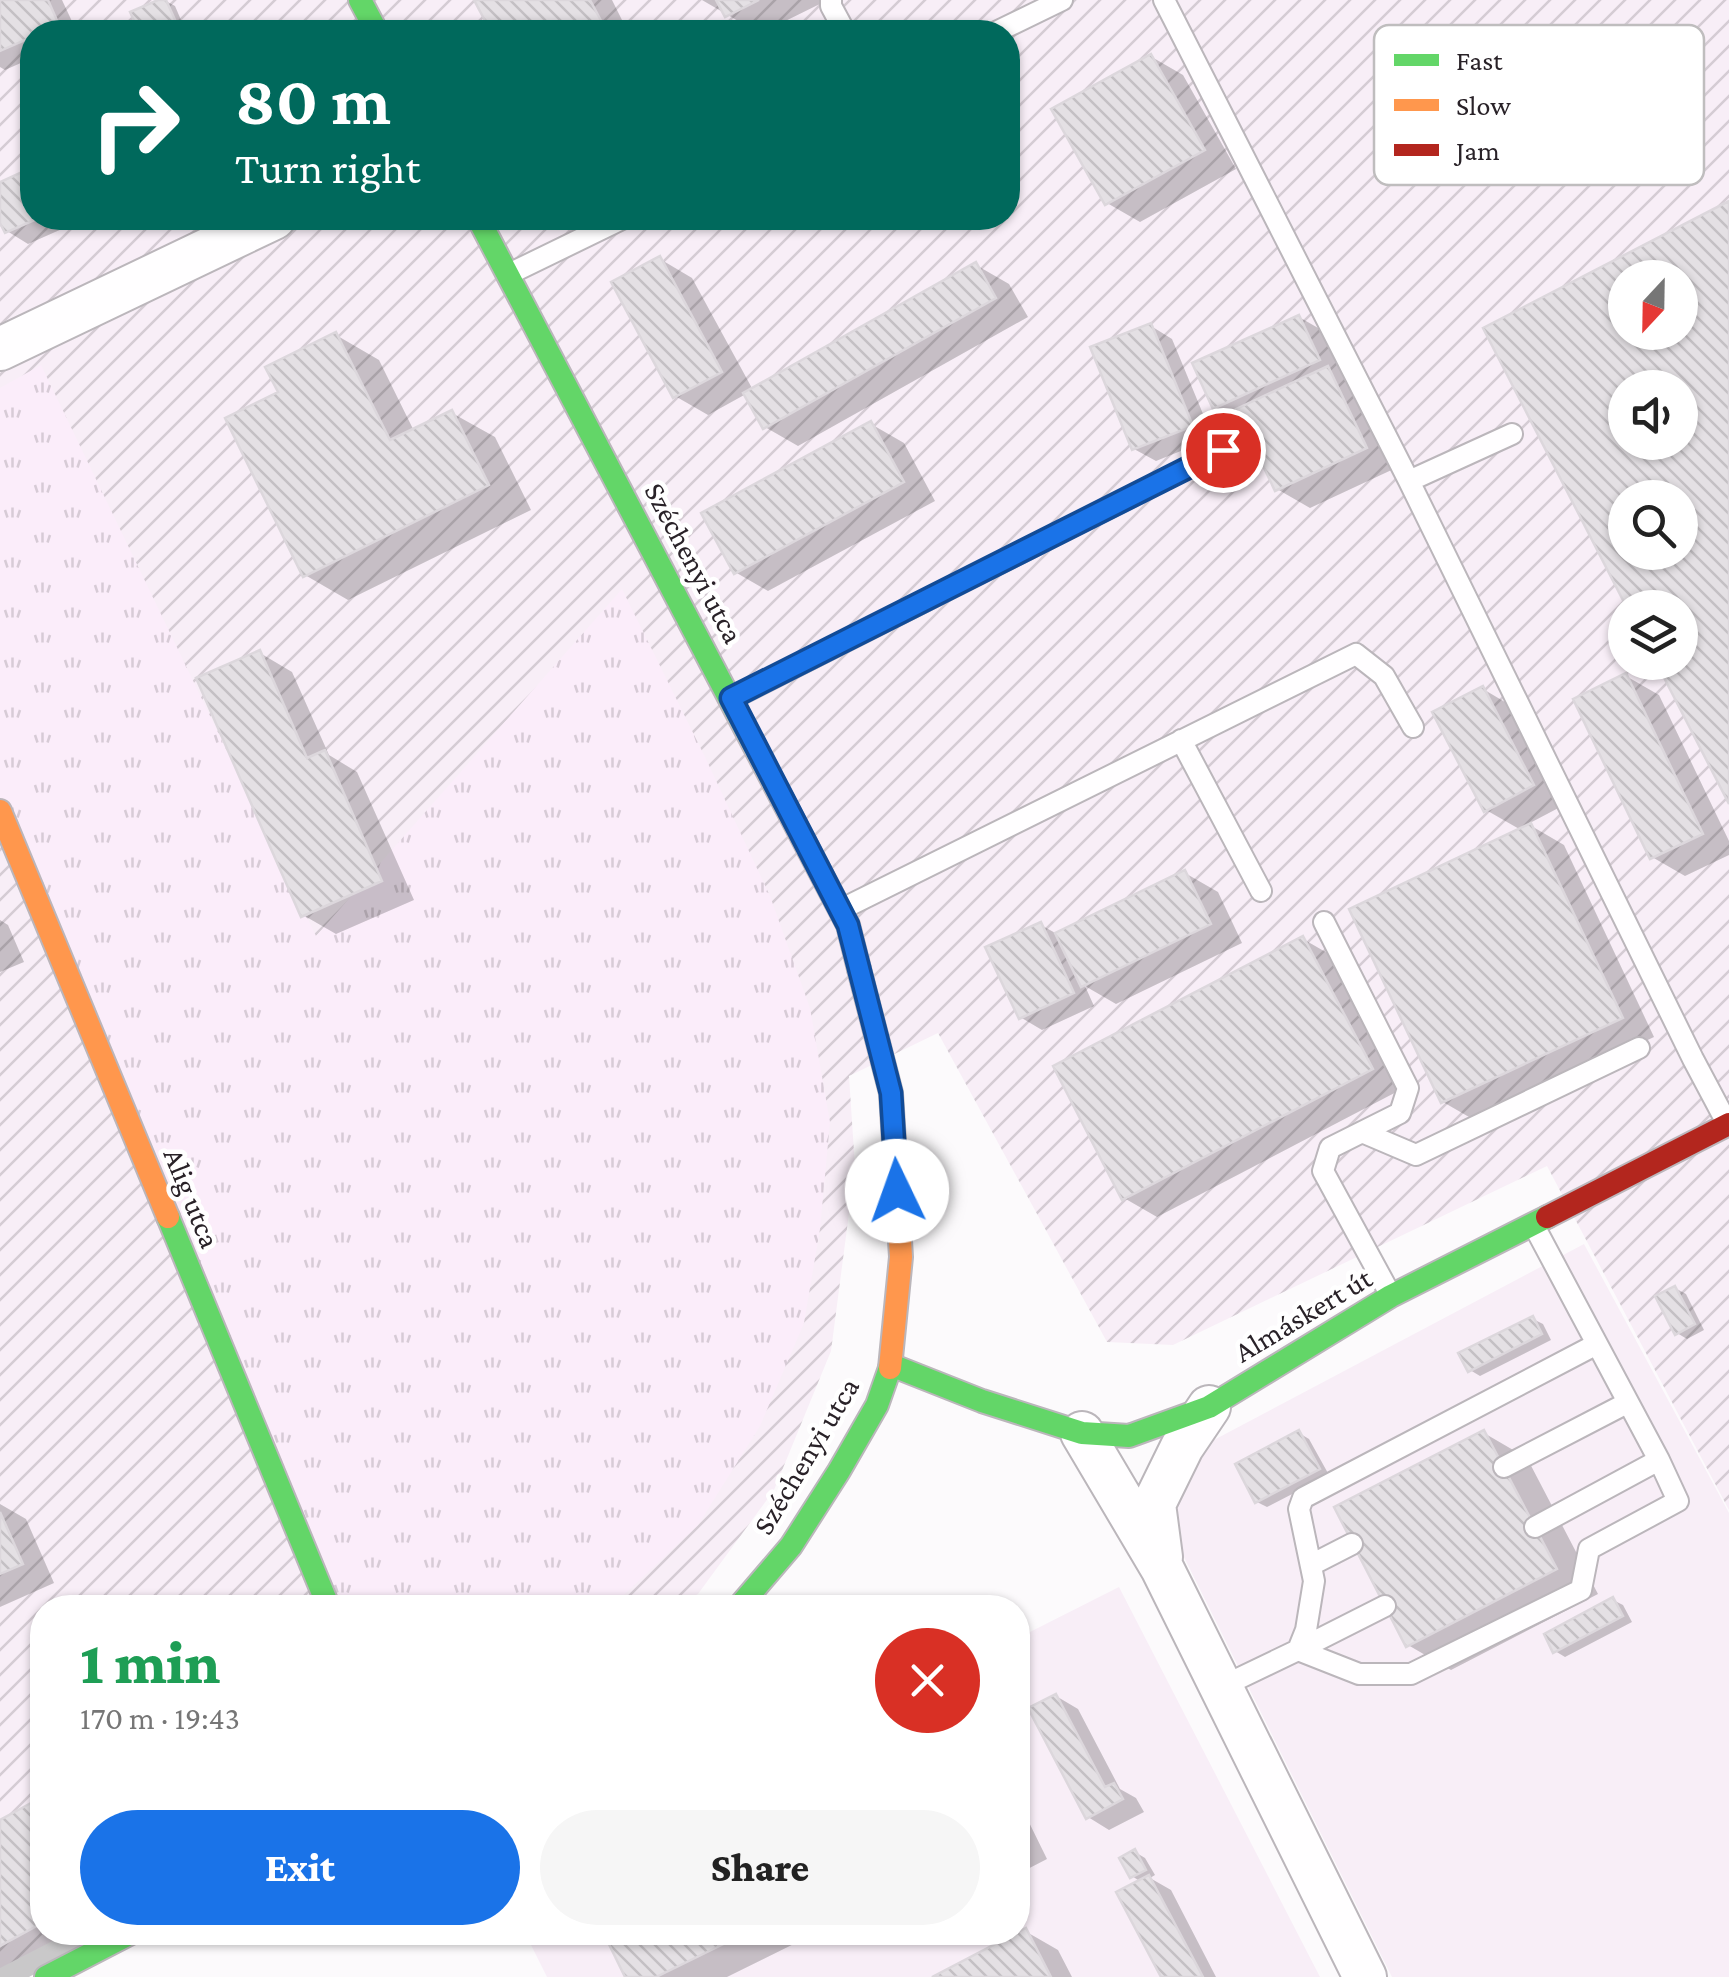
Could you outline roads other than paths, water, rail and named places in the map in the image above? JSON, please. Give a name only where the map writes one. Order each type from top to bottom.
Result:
[{"type":"street","points":[[0,350],[249,230]]},
{"type":"street","name":"Széchenyi utca","points":[[485,230],[848,925],[891,1093],[901,1257],[891,1365],[877,1405],[830,1486],[791,1546],[749,1595]]},
{"type":"street","name":"Alig utca","points":[[0,811],[324,1595]]},
{"type":"street","name":"Almáskert út","points":[[891,1365],[1082,1434],[1129,1436],[1209,1407],[1391,1296],[1728,1124]]},
{"type":"street","points":[[1162,1568],[1154,1504],[1182,1446],[1209,1407]]},
{"type":"street","points":[[1082,1434],[1162,1568],[1366,1977]]},
{"type":"street","points":[[46,1977],[107,1945]]},
{"type":"lane","points":[[1020,20],[1062,0]]},
{"type":"lane","points":[[1164,0],[1409,480],[1728,1124]]},
{"type":"lane","points":[[510,274],[600,230]]},
{"type":"lane","points":[[1409,480],[1512,434]]},
{"type":"lane","points":[[731,698],[1223,450]]},
{"type":"lane","points":[[840,910],[1356,654],[1384,676],[1413,727]]},
{"type":"lane","points":[[1181,740],[1260,890]]},
{"type":"lane","points":[[1324,922],[1408,1088],[1400,1113],[1330,1148],[1323,1171],[1391,1296]]},
{"type":"lane","points":[[1362,1132],[1416,1155],[1639,1048]]},
{"type":"lane","points":[[1298,1650],[1358,1674],[1412,1674],[1581,1590],[1588,1549],[1678,1501],[1533,1223]]},
{"type":"lane","points":[[1298,1650],[1306,1630],[1314,1581],[1299,1509],[1304,1498],[1596,1344]]},
{"type":"lane","points":[[1504,1467],[1628,1403]]},
{"type":"lane","points":[[1535,1528],[1659,1460]]},
{"type":"lane","points":[[1311,1565],[1352,1544]]},
{"type":"lane","points":[[1222,1687],[1385,1606]]}]
